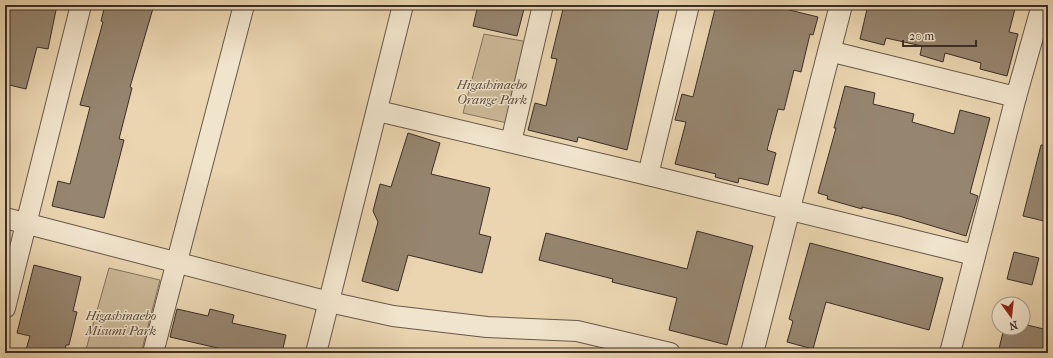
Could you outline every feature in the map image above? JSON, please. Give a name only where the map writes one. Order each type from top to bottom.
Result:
[{"type":"street","points":[[5,308],[81,5]]},
{"type":"street","points":[[153,353],[244,5]]},
{"type":"street","points":[[316,353],[378,112],[403,5]]},
{"type":"street","points":[[511,142],[543,5]]},
{"type":"street","points":[[648,175],[689,5]]},
{"type":"street","points":[[752,353],[841,5]]},
{"type":"street","points":[[950,353],[974,255],[1042,5]]},
{"type":"street","points":[[829,51],[1016,98]]},
{"type":"street","points":[[378,112],[511,142],[974,255]]},
{"type":"street","points":[[5,218],[329,302],[393,316],[487,327],[577,331],[670,353]]},
{"type":"green space","name":"Higashinaebo Orange Park","points":[[484,34],[528,42],[507,123],[463,113]]},
{"type":"green space","name":"Higashinaebo Misumi Park","points":[[109,268],[160,280],[141,353],[85,353]]},
{"type":"building","points":[[9,5],[57,5],[48,49],[37,47],[26,89],[5,84],[5,24]]},
{"type":"building","points":[[105,5],[154,5],[130,87],[132,88],[119,139],[124,140],[104,218],[52,206],[58,181],[70,184],[90,107],[80,105],[103,22],[101,21]]},
{"type":"building","points":[[478,5],[506,5],[524,9],[517,36],[473,26]]},
{"type":"building","points":[[564,5],[660,5],[627,150],[578,137],[577,142],[528,130],[535,103],[546,106],[557,59],[551,58]]},
{"type":"building","points":[[716,5],[769,5],[818,17],[813,35],[810,34],[801,72],[794,70],[784,110],[778,109],[767,150],[776,153],[768,185],[739,178],[738,183],[715,177],[716,174],[675,164],[686,122],[675,120],[682,94],[693,97]]},
{"type":"building","points":[[868,5],[1016,5],[1009,32],[1018,34],[1007,76],[980,69],[981,63],[945,53],[943,62],[920,55],[922,46],[886,38],[884,45],[860,39]]},
{"type":"building","points":[[845,86],[875,93],[873,104],[914,114],[912,122],[954,134],[960,110],[990,118],[970,193],[978,196],[966,236],[899,216],[862,207],[862,209],[827,199],[828,196],[818,193],[836,128],[834,128]]},
{"type":"building","points":[[408,133],[440,143],[431,174],[490,188],[479,234],[491,237],[482,273],[408,255],[398,291],[362,281],[378,222],[373,211],[380,184],[391,187]]},
{"type":"building","points":[[1041,145],[1048,146],[1048,222],[1023,216]]},
{"type":"building","points":[[697,231],[753,246],[727,345],[669,330],[677,298],[612,282],[613,279],[539,260],[546,233],[687,269]]},
{"type":"building","points":[[810,243],[943,278],[929,330],[826,302],[813,349],[787,342],[793,321],[789,319]]},
{"type":"building","points":[[1014,252],[1039,258],[1032,285],[1007,279]]},
{"type":"building","points":[[34,265],[81,277],[73,311],[77,312],[69,345],[66,345],[64,353],[25,353],[30,336],[17,333]]},
{"type":"building","points":[[177,309],[208,316],[210,309],[234,315],[232,323],[286,335],[282,353],[239,353],[170,337]]},
{"type":"building","points":[[1031,326],[1048,330],[1048,353],[998,353],[1002,336],[1031,336]]}]
